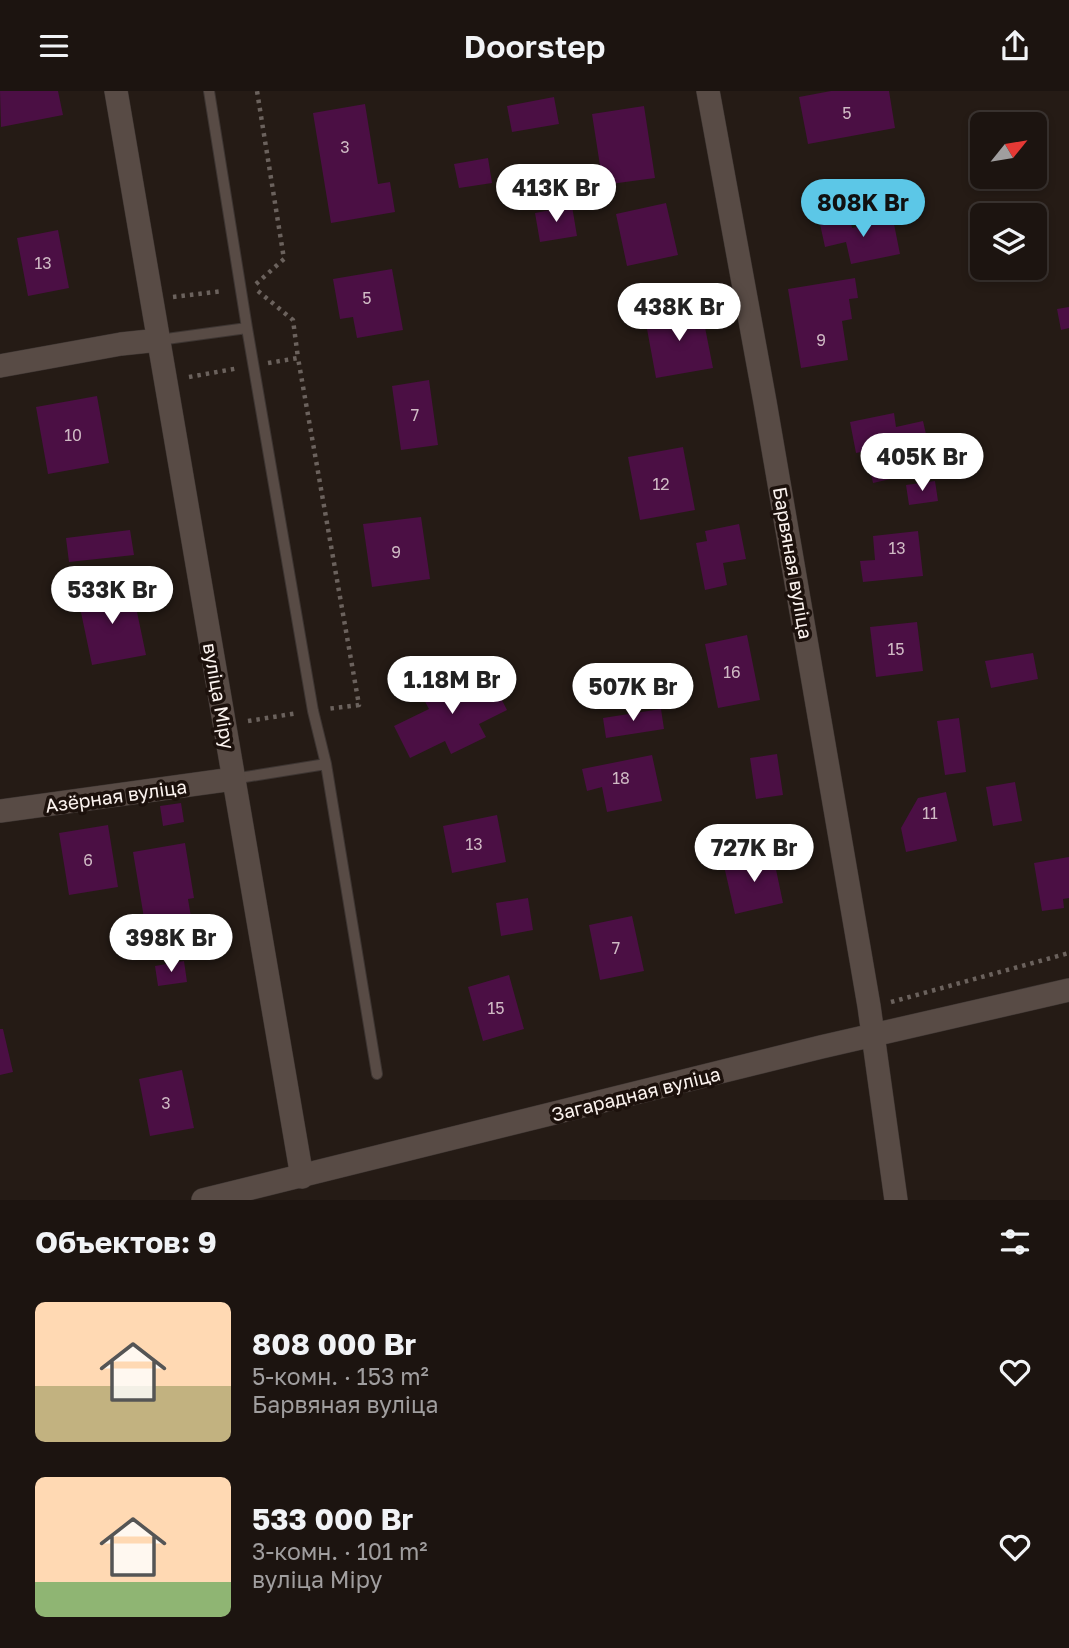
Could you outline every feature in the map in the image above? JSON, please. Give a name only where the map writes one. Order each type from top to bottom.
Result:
[{"type":"street","name":"вуліца Міру","points":[[116,91],[302,1177]]},
{"type":"street","name":"Барвяная вуліца","points":[[708,91],[765,402],[869,1006],[896,1200]]},
{"type":"street","points":[[0,366],[121,344],[159,340]]},
{"type":"street","name":"Азёрная вуліца","points":[[0,811],[233,779]]},
{"type":"street","name":"Загарадная вуліца","points":[[203,1200],[821,1047],[874,1037],[1069,990]]},
{"type":"lane","points":[[209,91],[247,328],[313,711],[326,764],[377,1074]]},
{"type":"lane","points":[[159,340],[247,328]]},
{"type":"lane","points":[[233,779],[326,764]]},
{"type":"path","points":[[253,287],[284,260],[257,91]]},
{"type":"path","points":[[869,1006],[1069,953]]},
{"type":"building","points":[[0,91],[58,91],[63,115],[1,127]]},
{"type":"building","points":[[831,91],[889,91],[895,128],[808,144],[799,97]]},
{"type":"building","points":[[554,97],[559,124],[512,132],[507,106]]},
{"type":"building","points":[[365,104],[378,184],[390,182],[395,212],[331,223],[313,113]]},
{"type":"building","points":[[644,106],[655,178],[603,185],[592,114]]},
{"type":"building","points":[[488,158],[492,183],[459,188],[454,164]]},
{"type":"building","points":[[666,203],[678,255],[627,266],[616,214]]},
{"type":"building","points":[[572,206],[577,236],[540,242],[535,213]]},
{"type":"building","points":[[850,217],[852,228],[893,219],[900,254],[851,264],[846,242],[825,247],[820,224]]},
{"type":"building","points":[[58,230],[69,288],[28,296],[17,238]]},
{"type":"building","points":[[392,269],[403,330],[357,338],[353,317],[340,319],[333,279]]},
{"type":"building","points":[[855,278],[858,298],[849,299],[852,319],[842,321],[848,360],[801,368],[788,289]]},
{"type":"building","points":[[701,307],[713,368],[656,378],[645,318]]},
{"type":"building","points":[[1069,307],[1069,328],[1061,330],[1057,309]]},
{"type":"building","points":[[429,380],[438,445],[401,450],[392,386]]},
{"type":"building","points":[[97,396],[109,463],[48,474],[36,407]]},
{"type":"building","points":[[894,413],[896,427],[923,421],[934,469],[873,483],[866,451],[856,453],[850,422]]},
{"type":"building","points":[[683,447],[695,510],[640,520],[628,457]]},
{"type":"building","points":[[935,481],[938,501],[909,505],[906,485]]},
{"type":"building","points":[[421,517],[430,579],[372,587],[363,524]]},
{"type":"building","points":[[739,524],[746,559],[723,563],[727,585],[705,590],[696,543],[707,541],[705,531]]},
{"type":"building","points":[[130,530],[134,555],[69,562],[66,538]]},
{"type":"building","points":[[918,531],[923,576],[863,582],[860,561],[875,560],[873,536]]},
{"type":"building","points":[[132,588],[146,655],[92,665],[78,598]]},
{"type":"building","points":[[917,622],[923,671],[876,677],[870,627]]},
{"type":"building","points":[[747,635],[760,700],[718,708],[705,644]]},
{"type":"building","points":[[1033,653],[1038,679],[991,688],[985,661]]},
{"type":"building","points":[[460,674],[466,686],[489,675],[507,710],[479,724],[486,737],[451,754],[445,741],[410,758],[394,726],[429,709],[421,694]]},
{"type":"building","points":[[661,709],[664,729],[606,738],[603,718]]},
{"type":"building","points":[[959,718],[966,772],[945,775],[937,721]]},
{"type":"building","points":[[777,754],[783,795],[756,799],[750,758]]},
{"type":"building","points":[[652,755],[662,801],[607,812],[602,787],[587,791],[582,769]]},
{"type":"building","points":[[1015,782],[1022,821],[993,826],[986,787]]},
{"type":"building","points":[[946,792],[957,841],[906,852],[901,828],[918,798]]},
{"type":"building","points":[[181,803],[184,822],[163,826],[160,806]]},
{"type":"building","points":[[497,815],[506,862],[452,873],[443,826]]},
{"type":"building","points":[[108,825],[118,887],[69,895],[59,833]]},
{"type":"building","points":[[185,843],[194,898],[188,899],[191,917],[145,924],[133,852]]},
{"type":"building","points":[[773,855],[783,903],[735,914],[724,866]]},
{"type":"building","points":[[1069,857],[1069,898],[1063,899],[1064,908],[1042,911],[1034,863]]},
{"type":"building","points":[[528,898],[533,930],[501,936],[496,903]]},
{"type":"building","points":[[632,916],[644,971],[600,980],[589,925]]},
{"type":"building","points":[[184,961],[187,982],[158,986],[155,966]]},
{"type":"building","points":[[509,975],[524,1029],[483,1041],[468,987]]},
{"type":"building","points":[[0,1029],[3,1029],[13,1072],[0,1075]]},
{"type":"building","points":[[182,1070],[194,1128],[150,1136],[139,1079]]}]
